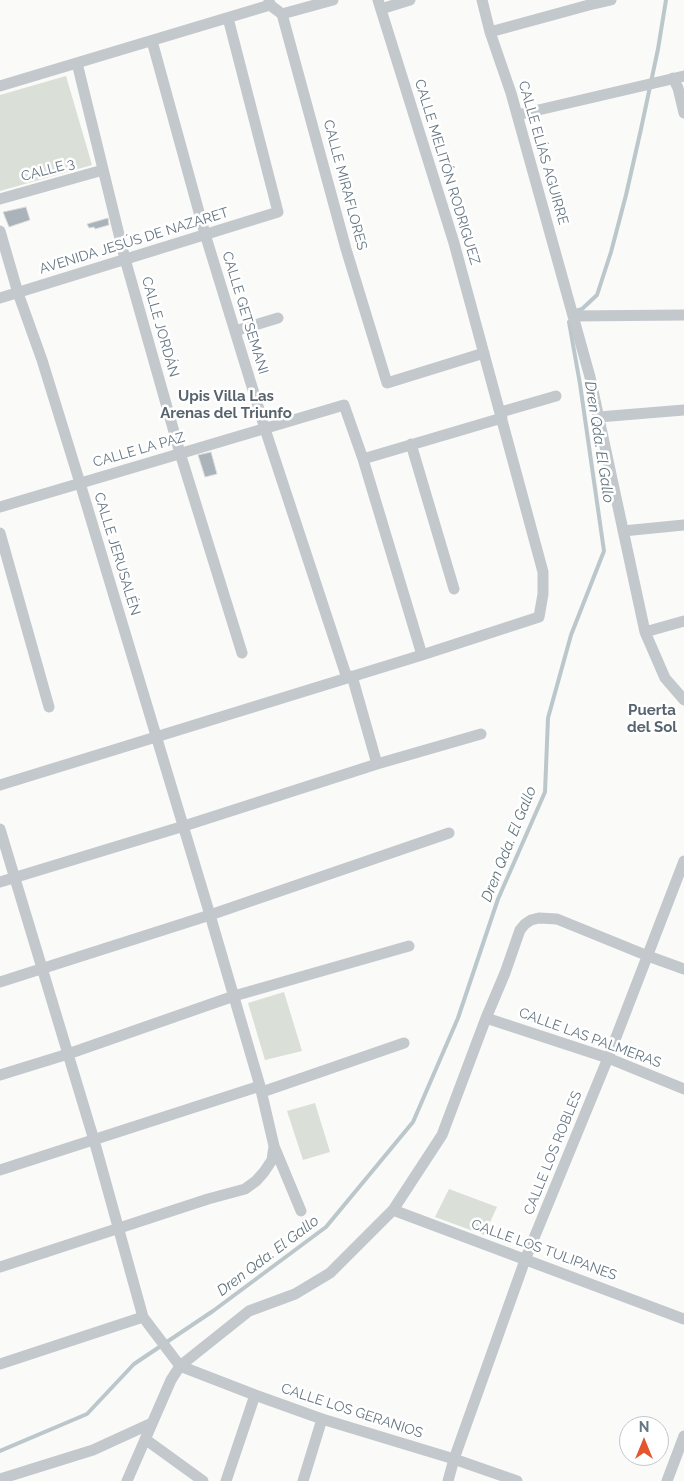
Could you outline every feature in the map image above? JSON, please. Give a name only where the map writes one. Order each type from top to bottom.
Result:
[{"type":"street","points":[[0,86],[228,18],[270,3],[282,14],[333,0]]},
{"type":"street","points":[[379,5],[410,0]]},
{"type":"street","name":"CALLE ELÍAS AGUIRRE","points":[[482,0],[490,32],[511,93],[590,377],[645,632],[665,678],[684,700]]},
{"type":"street","points":[[490,32],[611,0]]},
{"type":"street","name":"CALLE MELITÓN RODRIGUEZ","points":[[379,5],[454,243],[543,572],[543,594],[539,617],[422,655]]},
{"type":"street","name":"CALLE MIRAFLORES","points":[[282,14],[346,248],[387,383],[484,353]]},
{"type":"street","name":"AVENIDA JESÚS DE NAZARET","points":[[0,298],[278,212],[228,18]]},
{"type":"street","name":"CALLE GETSEMANI","points":[[152,41],[205,234],[265,429],[377,764]]},
{"type":"street","name":"CALLE JORDÁN","points":[[77,64],[125,259],[180,454],[242,653]]},
{"type":"street","points":[[517,115],[679,77],[678,88],[684,113]]},
{"type":"street","name":"CALLE 3","points":[[0,199],[104,170]]},
{"type":"street","name":"CALLE JERUSALÉN","points":[[0,231],[18,293],[42,360],[184,826],[261,1089],[274,1146],[301,1211]]},
{"type":"street","points":[[573,316],[684,315]]},
{"type":"street","points":[[235,331],[278,318]]},
{"type":"street","points":[[0,785],[422,655],[363,458],[412,444],[556,396]]},
{"type":"street","name":"CALLE LA PAZ","points":[[0,507],[344,405],[363,458]]},
{"type":"street","points":[[599,417],[684,410]]},
{"type":"street","points":[[412,444],[454,588]]},
{"type":"street","points":[[623,531],[684,525]]},
{"type":"street","points":[[0,533],[49,707]]},
{"type":"street","points":[[645,632],[684,621]]},
{"type":"street","points":[[0,882],[184,826],[377,764],[480,734]]},
{"type":"street","points":[[0,829],[94,1140],[143,1318],[180,1366]]},
{"type":"street","points":[[0,982],[210,915],[449,832]]},
{"type":"street","name":"CALLE LOS ROBLES","points":[[448,1481],[454,1459],[525,1260],[608,1058],[684,861]]},
{"type":"street","points":[[127,1481],[171,1380],[180,1366],[249,1311],[295,1294],[330,1273],[392,1210],[442,1135],[520,930],[531,920],[539,918],[557,919],[684,969]]},
{"type":"street","points":[[0,1076],[234,996],[409,946]]},
{"type":"street","name":"CALLE LAS PALMERAS","points":[[486,1018],[608,1058],[684,1089]]},
{"type":"street","points":[[0,1170],[404,1043]]},
{"type":"street","points":[[0,1267],[244,1188],[256,1181],[264,1172],[272,1160],[274,1146]]},
{"type":"street","name":"CALLE LOS TULIPANES","points":[[392,1210],[684,1319]]},
{"type":"street","points":[[0,1364],[143,1318]]},
{"type":"street","name":"CALLE LOS GERANIOS","points":[[180,1366],[322,1419],[454,1459],[517,1481]]},
{"type":"street","points":[[226,1481],[255,1395]]},
{"type":"street","points":[[303,1481],[322,1419]]},
{"type":"street","points":[[0,1479],[93,1450],[152,1423]]},
{"type":"street","points":[[667,1481],[684,1436]]},
{"type":"street","points":[[145,1439],[203,1481]]},
{"type":"shaded area","points":[[66,76],[92,165],[0,191],[0,95]]},
{"type":"shaded area","points":[[284,992],[302,1051],[265,1060],[248,1003]]},
{"type":"shaded area","points":[[315,1103],[330,1152],[303,1160],[287,1111]]},
{"type":"shaded area","points":[[449,1189],[497,1207],[484,1235],[435,1217]]},
{"type":"building","points":[[26,207],[30,220],[9,227],[3,212]]},
{"type":"building","points":[[108,218],[109,225],[95,229],[94,227],[89,228],[87,224]]},
{"type":"building","points":[[211,452],[217,474],[205,477],[198,455]]},
{"type":"waterway","name":"Dren Qda. El Gallo","points":[[573,312],[582,309],[597,295],[611,252],[641,129],[666,0]]},
{"type":"waterway","name":"Dren Qda. El Gallo","points":[[0,1451],[87,1414],[134,1364],[213,1311],[326,1227],[413,1122],[458,1018],[498,899],[545,792],[548,718],[571,635],[604,551],[580,384],[569,322]]},
{"type":"district","name":"Upis Villa Las Arenas del Triunfo","points":[[226,404]]},
{"type":"district","name":"Puerta del Sol","points":[[652,718]]}]
